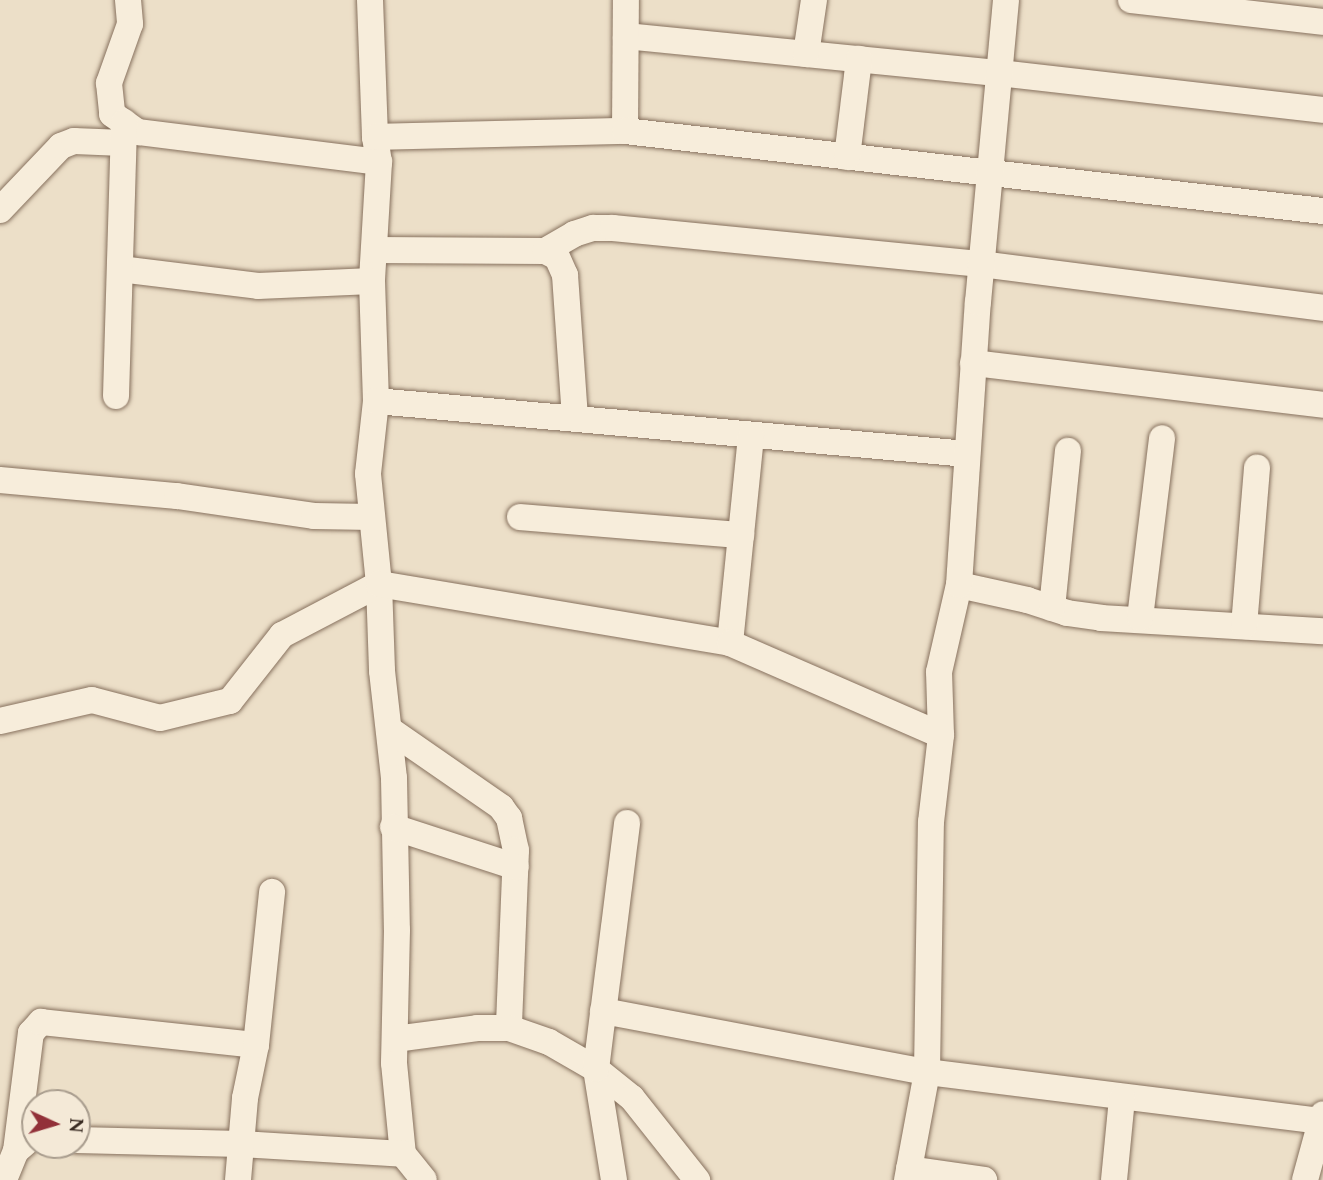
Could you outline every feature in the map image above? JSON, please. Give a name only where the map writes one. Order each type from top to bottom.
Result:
[{"type":"street","points":[[116,396],[123,132],[112,114],[108,83],[130,24],[128,0]]},
{"type":"street","points":[[370,0],[377,150],[372,281],[376,401],[368,474],[379,584],[382,671],[390,730],[394,1063],[403,1154],[424,1180]]},
{"type":"street","points":[[625,131],[626,0]]},
{"type":"street","points":[[806,54],[814,0]]},
{"type":"street","points":[[984,1180],[908,1175],[927,1072],[931,822],[941,735],[939,672],[959,585],[973,363],[1006,0]]},
{"type":"street","points":[[1131,0],[1323,22]]},
{"type":"street","points":[[626,36],[999,73],[1323,110]]},
{"type":"street","points":[[847,157],[859,59]]},
{"type":"street","points":[[0,210],[61,146],[123,132],[377,150],[625,131],[1323,211]]},
{"type":"street","points":[[545,251],[574,234],[593,228],[613,228],[981,264],[1323,308]]},
{"type":"street","points":[[374,250],[545,251],[557,257],[565,275],[575,418]]},
{"type":"street","points":[[120,268],[258,286],[372,281]]},
{"type":"street","points":[[973,363],[1323,405]]},
{"type":"street","points":[[376,401],[967,454]]},
{"type":"street","points":[[730,643],[751,436]]},
{"type":"street","points":[[1140,618],[1162,438]]},
{"type":"street","points":[[1052,608],[1068,451]]},
{"type":"street","points":[[1244,626],[1257,467]]},
{"type":"street","points":[[0,480],[177,496],[314,516],[372,517]]},
{"type":"street","points":[[520,517],[741,535]]},
{"type":"street","points":[[0,721],[29,712],[92,700],[160,718],[230,701],[282,635],[379,584],[730,643],[941,735]]},
{"type":"street","points":[[959,585],[1101,618],[1140,618],[1323,631]]},
{"type":"street","points":[[390,730],[501,807],[509,818],[516,867],[509,1028]]},
{"type":"street","points":[[614,1180],[596,1069],[627,823]]},
{"type":"street","points":[[393,827],[516,867]]},
{"type":"street","points":[[238,1180],[245,1098],[256,1045],[272,892]]},
{"type":"street","points":[[603,1011],[927,1072],[1122,1098],[1322,1117],[1306,1180]]},
{"type":"street","points":[[12,1161],[31,1033],[40,1022],[256,1045]]},
{"type":"street","points":[[395,1039],[477,1028],[509,1028],[549,1042],[596,1069],[632,1098],[697,1180]]},
{"type":"street","points":[[1114,1180],[1122,1098]]},
{"type":"street","points":[[91,1140],[241,1144],[403,1154]]}]
